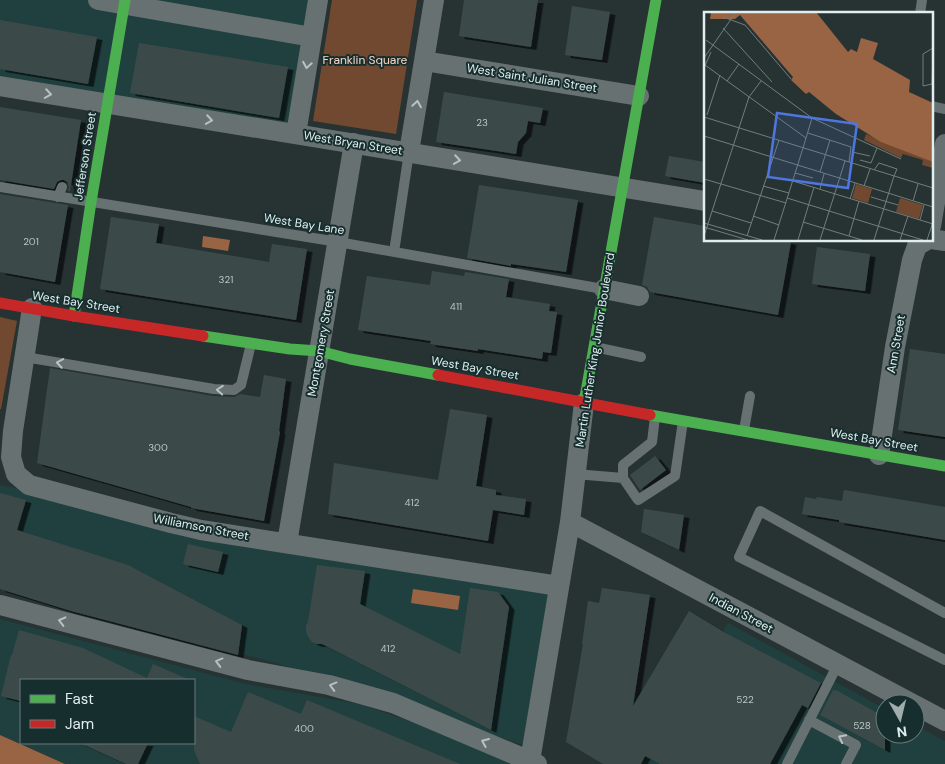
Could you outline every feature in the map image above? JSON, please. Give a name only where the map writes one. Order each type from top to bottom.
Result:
[{"type":"main road","name":"Martin Luther King Junior Boulevard","points":[[584,403],[656,0]]},
{"type":"main road","name":"Jefferson Street","points":[[74,316],[124,2]]},
{"type":"main road","name":"West Bay Street","points":[[0,303],[290,349],[319,351],[584,403],[945,466]]},
{"type":"street","points":[[98,0],[124,2],[312,37]]},
{"type":"street","points":[[296,134],[318,0]]},
{"type":"street","points":[[409,152],[434,0]]},
{"type":"street","name":"West Saint Julian Street","points":[[424,61],[639,96]]},
{"type":"street","name":"West Bryan Street","points":[[0,86],[704,201]]},
{"type":"street","name":"Montgomery Street","points":[[288,542],[354,143]]},
{"type":"street","points":[[932,220],[945,144]]},
{"type":"street","points":[[932,239],[945,241]]},
{"type":"street","name":"Ann Street","points":[[878,455],[895,347],[912,260],[917,246],[924,241]]},
{"type":"street","points":[[604,289],[639,296]]},
{"type":"street","name":"Williamson Street","points":[[32,308],[25,357],[6,429],[16,474],[29,486],[186,526],[559,586]]},
{"type":"street","name":"Martin Luther King Junior Boulevard","points":[[532,763],[570,522],[584,403]]},
{"type":"street","name":"Indian Street","points":[[570,522],[894,694]]},
{"type":"street","points":[[0,605],[248,670],[329,685],[393,703],[532,763]]},
{"type":"street","name":"Indian Street","points":[[925,711],[945,721]]},
{"type":"lane","points":[[932,106],[945,109]]},
{"type":"lane","points":[[394,252],[409,152]]},
{"type":"lane","name":"West Bay Lane","points":[[0,187],[60,192],[91,202],[338,242],[604,289]]},
{"type":"lane","points":[[25,357],[214,389],[234,390],[241,385],[251,343]]},
{"type":"lane","points":[[594,347],[641,357]]},
{"type":"lane","points":[[744,431],[750,396]]},
{"type":"lane","points":[[655,415],[652,442],[623,465],[623,478],[638,500],[675,476],[683,420]]},
{"type":"lane","points":[[575,474],[623,478]]},
{"type":"lane","points":[[945,613],[760,511],[739,557],[945,660]]},
{"type":"lane","points":[[788,764],[838,664]]},
{"type":"lane","points":[[809,720],[856,745],[846,764]]},
{"type":"shaded area","points":[[0,0],[309,0],[289,125],[0,80]]},
{"type":"shaded area","points":[[203,236],[230,240],[228,251],[202,247]]},
{"type":"shaded area","points":[[0,485],[559,586],[523,745],[276,663],[0,589]]},
{"type":"shaded area","points":[[413,589],[460,596],[458,610],[411,603]]},
{"type":"shaded area","points":[[0,619],[246,684],[359,704],[536,764],[65,764],[20,744],[195,744],[195,679],[20,679],[20,744],[0,735]]},
{"type":"shaded area","points":[[728,623],[875,704],[875,744],[925,744],[925,730],[945,741],[945,764],[643,764]]},
{"type":"shaded area","points":[[0,735],[65,764],[0,764]]},
{"type":"green space","name":"Franklin Square","points":[[332,0],[417,0],[396,134],[313,121]]},
{"type":"green space","points":[[0,317],[17,321],[1,409],[0,409]]},
{"type":"building","points":[[464,0],[538,0],[531,47],[459,36]]},
{"type":"building","points":[[572,6],[610,12],[602,60],[565,55]]},
{"type":"building","points":[[0,20],[97,37],[88,84],[0,69]]},
{"type":"building","points":[[139,43],[288,67],[279,118],[130,93]]},
{"type":"building","points":[[444,92],[543,108],[540,123],[528,121],[526,133],[518,142],[516,154],[436,142]]},
{"type":"building","points":[[0,107],[81,120],[70,191],[68,191],[68,183],[64,180],[57,182],[54,189],[0,180]]},
{"type":"building","points":[[669,156],[704,162],[704,183],[665,176]]},
{"type":"building","points":[[479,185],[578,200],[566,272],[511,264],[511,266],[467,258]]},
{"type":"building","points":[[0,194],[68,205],[55,282],[0,272]]},
{"type":"building","points":[[111,217],[159,224],[156,243],[269,262],[272,244],[307,249],[296,320],[100,289]]},
{"type":"building","points":[[654,217],[704,226],[704,241],[791,242],[778,315],[650,292],[647,287],[642,285]]},
{"type":"building","points":[[817,247],[870,254],[865,291],[812,284]]},
{"type":"building","points":[[432,271],[464,276],[465,272],[509,279],[506,297],[550,304],[549,311],[557,312],[551,353],[543,352],[542,359],[430,344],[431,341],[358,330],[367,276],[430,285]]},
{"type":"building","points":[[910,349],[945,354],[945,437],[898,430]]},
{"type":"building","points":[[50,368],[213,396],[234,397],[240,394],[260,397],[264,375],[286,379],[280,432],[264,521],[191,508],[37,463]]},
{"type":"building","points":[[450,409],[487,415],[476,486],[496,490],[496,495],[526,499],[524,515],[493,510],[488,541],[328,514],[334,463],[438,480]]},
{"type":"building","points":[[655,456],[666,470],[640,490],[630,475]]},
{"type":"building","points":[[844,490],[945,507],[945,540],[802,514],[805,497],[842,501]]},
{"type":"building","points":[[0,493],[26,500],[17,530],[128,565],[242,625],[238,655],[71,611],[0,589]]},
{"type":"building","points":[[644,509],[684,515],[679,550],[641,532]]},
{"type":"building","points":[[188,544],[223,552],[218,572],[183,564]]},
{"type":"building","points":[[317,565],[365,571],[360,604],[460,654],[470,588],[498,592],[509,607],[491,730],[322,644],[312,642],[307,635],[306,626]]},
{"type":"building","points":[[602,588],[650,595],[633,706],[689,611],[724,632],[821,683],[808,708],[802,705],[770,764],[660,764],[645,756],[641,764],[603,764],[566,742],[583,644],[588,601],[599,603]]},
{"type":"building","points":[[19,630],[83,648],[147,678],[153,664],[188,679],[20,679],[20,701],[1,696]]},
{"type":"building","points":[[833,690],[836,690],[875,711],[875,744],[885,744],[885,750],[820,715]]},
{"type":"building","points":[[248,692],[301,714],[307,700],[460,764],[200,764],[194,750],[195,716],[231,732]]},
{"type":"building","points":[[82,744],[148,744],[138,764],[126,764]]},
{"type":"traffic: fast","points":[[74,316],[125,0]]},
{"type":"traffic: fast","points":[[584,403],[656,0]]},
{"type":"traffic: fast","points":[[203,336],[290,349],[319,351],[350,359],[438,375]]},
{"type":"traffic: fast","points":[[650,415],[945,466]]},
{"type":"traffic: jam","points":[[0,303],[203,336]]},
{"type":"traffic: jam","points":[[438,375],[650,415]]}]
